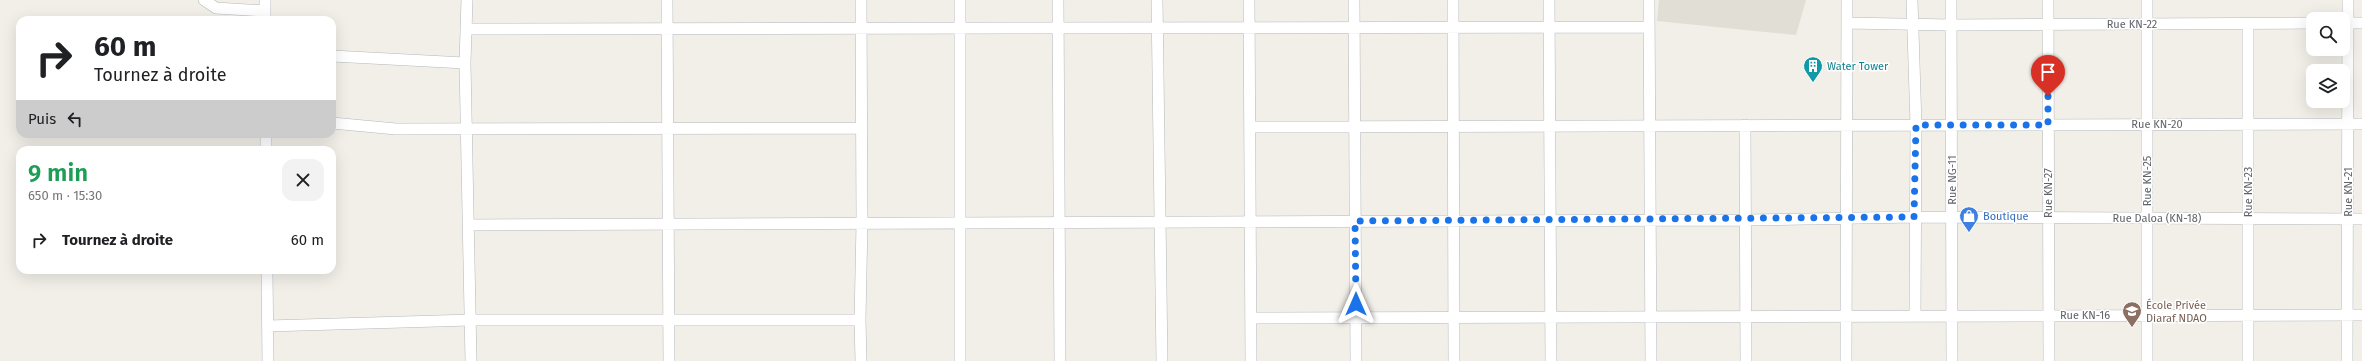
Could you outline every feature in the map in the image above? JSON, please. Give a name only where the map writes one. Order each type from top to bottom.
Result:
[{"type":"street","points":[[204,0],[216,8],[265,16],[266,0]]},
{"type":"street","points":[[467,0],[465,63],[468,129],[468,225],[471,361]]},
{"type":"street","points":[[667,0],[669,361]]},
{"type":"street","points":[[861,0],[861,361]]},
{"type":"street","points":[[960,0],[960,361]]},
{"type":"street","points":[[1058,0],[1060,361]]},
{"type":"street","points":[[1157,0],[1162,361]]},
{"type":"street","points":[[1249,0],[1251,361]]},
{"type":"street","points":[[1354,0],[1356,361]]},
{"type":"street","points":[[1453,0],[1454,361]]},
{"type":"street","points":[[1549,0],[1551,361]]},
{"type":"street","points":[[1649,0],[1651,361]]},
{"type":"street","points":[[1846,361],[1847,0]]},
{"type":"street","points":[[1912,0],[1916,125],[1914,217],[1915,315]]},
{"type":"street","name":"Rue NG-11","points":[[1951,0],[1952,361]]},
{"type":"street","name":"Rue KN-27","points":[[2048,0],[2049,361]]},
{"type":"street","name":"Rue KN-25","points":[[2147,0],[2148,361]]},
{"type":"street","name":"Rue KN-21","points":[[2347,12],[2348,0]]},
{"type":"street","name":"Rue KN-22","points":[[1847,23],[1951,25],[2306,23]]},
{"type":"street","points":[[2350,23],[2362,23]]},
{"type":"street","name":"Rue KN-23","points":[[2248,24],[2248,361]]},
{"type":"street","points":[[467,28],[960,29],[1649,27]]},
{"type":"street","points":[[336,56],[465,63]]},
{"type":"street","name":"Rue KN-21","points":[[2347,56],[2348,124],[2347,361]]},
{"type":"street","points":[[336,123],[396,129],[862,128]]},
{"type":"street","name":"Rue KN-20","points":[[1250,127],[2362,124]]},
{"type":"street","points":[[1745,125],[1746,361]]},
{"type":"street","name":"Rue Daloa (KN-18)","points":[[468,225],[1745,220],[1914,217],[2362,218]]},
{"type":"street","points":[[267,274],[268,361]]},
{"type":"street","name":"Rue KN-16","points":[[1251,318],[1746,317],[1915,315],[2362,315]]},
{"type":"street","points":[[268,326],[471,320],[860,320]]},
{"type":"shaded area","points":[[1659,0],[1806,0],[1796,35],[1657,21]]},
{"type":"place","name":"Water Tower","points":[[1813,83]]},
{"type":"place","name":"Boutique","points":[[1969,233]]},
{"type":"place","name":"École Privée Diaraf NDAO","points":[[2132,328]]},
{"type":"route","points":[[1356,304],[1355,221],[1846,219],[1914,217],[1916,125],[2048,125],[2048,96]]}]
